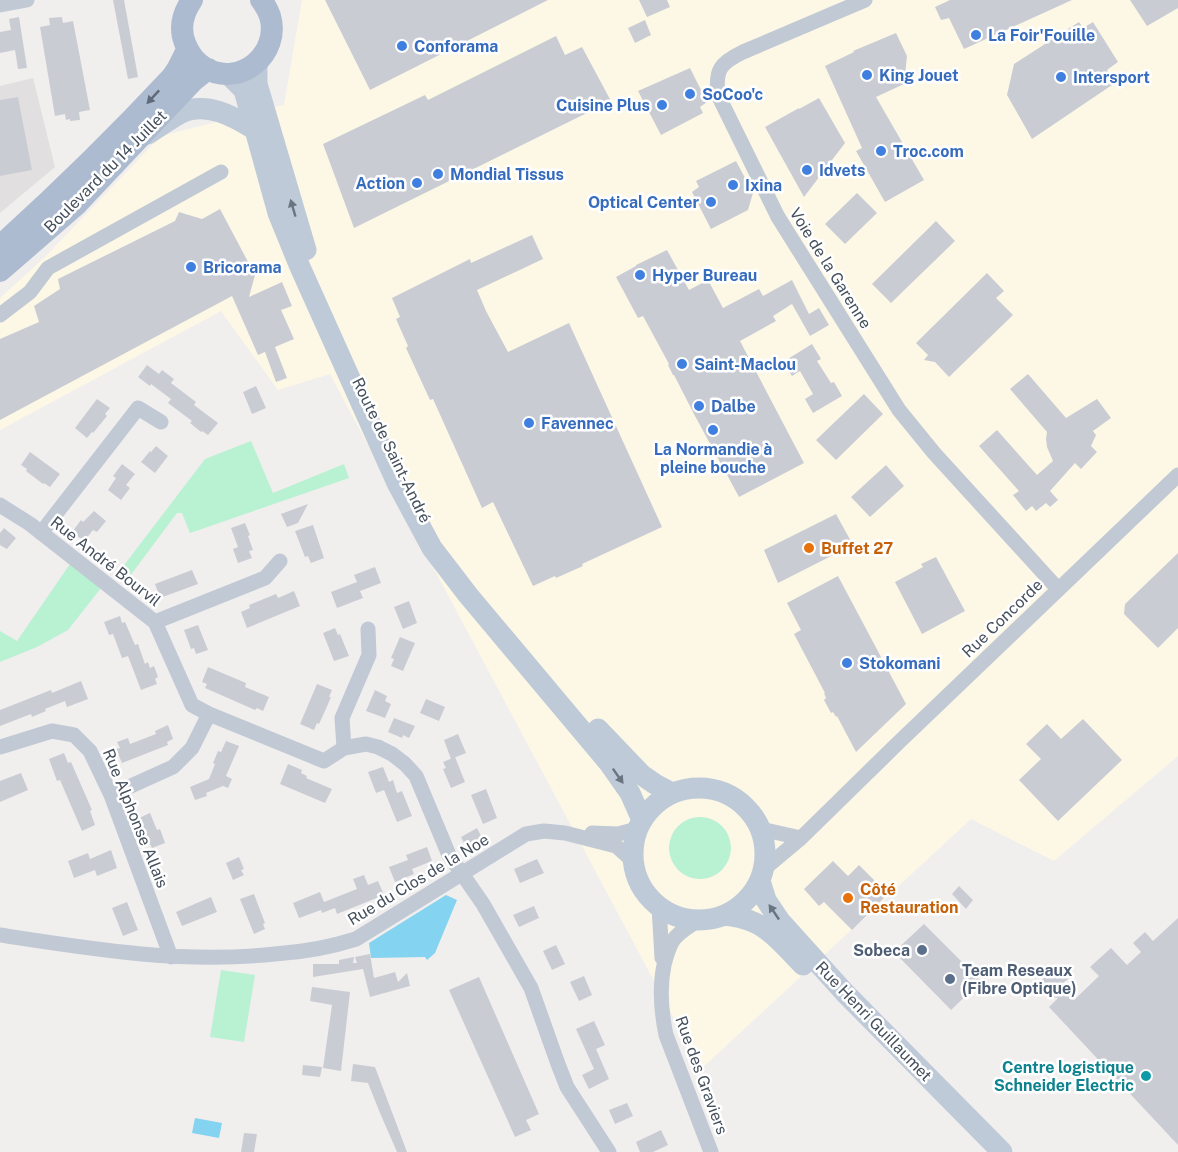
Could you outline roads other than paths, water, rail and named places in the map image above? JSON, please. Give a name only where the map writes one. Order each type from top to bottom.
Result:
[{"type":"main road","points":[[192,0],[183,16],[182,37],[187,50],[196,62],[219,72]]},
{"type":"main road","points":[[257,62],[270,41],[272,28],[266,3]]},
{"type":"main road","name":"Boulevard du 14 Juillet","points":[[0,246],[54,198],[124,128],[172,77],[187,50]]},
{"type":"main road","name":"Boulevard du 14 Juillet","points":[[0,271],[76,205],[194,81],[219,72],[246,69],[257,62]]},
{"type":"main road","name":"Route de Saint-André","points":[[257,62],[257,84],[318,289],[420,515],[445,552],[607,739],[642,775],[672,793]]},
{"type":"main road","name":"Route de Saint-André","points":[[219,72],[244,90],[278,213],[300,267],[410,510],[432,548],[468,595],[609,763],[630,793],[639,825]]},
{"type":"main road","points":[[138,141],[182,113],[196,109],[209,109],[226,114],[254,129]]},
{"type":"main road","points":[[699,788],[720,791],[740,802],[755,819],[760,830],[765,849],[762,875],[754,892],[746,901],[725,915],[711,920],[697,921],[667,913],[646,895],[639,884],[632,850],[639,825],[649,810],[672,793],[699,788]]},
{"type":"main road","name":"Rue Henri Guillaumet","points":[[762,875],[766,900],[780,921],[845,993],[1002,1152]]},
{"type":"main road","name":"Rue Henri Guillaumet","points":[[725,915],[750,920],[765,929],[842,1001],[991,1152]]},
{"type":"street","points":[[0,5],[27,0]]},
{"type":"street","name":"Voie de la Garenne","points":[[865,0],[728,59],[719,68],[718,96],[778,217],[899,410],[934,453],[1058,590]]},
{"type":"street","points":[[0,315],[30,292],[48,268],[221,172]]},
{"type":"street","points":[[41,533],[138,408],[161,422]]},
{"type":"street","name":"Rue Concorde","points":[[762,875],[1178,475]]},
{"type":"street","name":"Rue André Bourvil","points":[[0,506],[30,524],[155,622],[192,705],[324,760],[344,748]]},
{"type":"street","points":[[155,622],[265,578],[280,561]]},
{"type":"street","points":[[368,629],[369,655],[342,718],[344,748],[366,744],[378,747],[405,764],[419,782],[449,855],[483,904],[531,988],[567,1087],[609,1152]]},
{"type":"street","points":[[111,795],[173,767],[192,748],[209,714]]},
{"type":"street","name":"Rue Alphonse Allais","points":[[0,747],[52,731],[74,735],[90,751],[111,795],[171,957]]},
{"type":"street","name":"Rue du Clos de la Noe","points":[[0,935],[171,957],[246,957],[333,947],[356,939],[526,834],[544,831],[618,834],[639,825]]},
{"type":"street","points":[[760,830],[801,838]]},
{"type":"street","name":"Rue du Clos de la Noe","points":[[565,833],[616,846],[633,861]]},
{"type":"street","points":[[659,907],[663,974]]},
{"type":"street","points":[[663,974],[666,955],[672,940],[697,921]]},
{"type":"street","name":"Rue des Graviers","points":[[663,974],[660,998],[666,1035],[711,1152]]},
{"type":"water","points":[[446,895],[457,900],[435,953],[427,960],[425,957],[371,958],[369,943]]},
{"type":"water","points":[[195,1118],[222,1123],[219,1138],[192,1133]]},
{"type":"place","name":"La Foir'Fouille","points":[[976,35]]},
{"type":"place","name":"Conforama","points":[[402,46]]},
{"type":"place","name":"King Jouet","points":[[867,75]]},
{"type":"place","name":"Intersport","points":[[1061,77]]},
{"type":"place","name":"SoCoo'c","points":[[690,94]]},
{"type":"place","name":"Cuisine Plus","points":[[662,105]]},
{"type":"place","name":"Troc.com","points":[[881,151]]},
{"type":"place","name":"Idvets","points":[[807,170]]},
{"type":"place","name":"Mondial Tissus","points":[[438,174]]},
{"type":"place","name":"Action","points":[[417,183]]},
{"type":"place","name":"Ixina","points":[[733,185]]},
{"type":"place","name":"Optical Center","points":[[711,202]]},
{"type":"place","name":"Bricorama","points":[[191,267]]},
{"type":"place","name":"Hyper Bureau","points":[[640,275]]},
{"type":"place","name":"Saint-Maclou","points":[[682,364]]},
{"type":"place","name":"Dalbe","points":[[699,406]]},
{"type":"place","name":"Favennec","points":[[529,423]]},
{"type":"place","name":"La Normandie à pleine bouche","points":[[713,430]]},
{"type":"place","name":"Buffet 27","points":[[809,548]]},
{"type":"place","name":"Stokomani","points":[[847,663]]},
{"type":"place","name":"Côté Restauration","points":[[848,898]]},
{"type":"place","name":"Sobeca","points":[[922,950]]},
{"type":"place","name":"Team Reseaux (Fibre Optique)","points":[[950,979]]},
{"type":"place","name":"Centre logistique Schneider Electric","points":[[1146,1076]]}]
